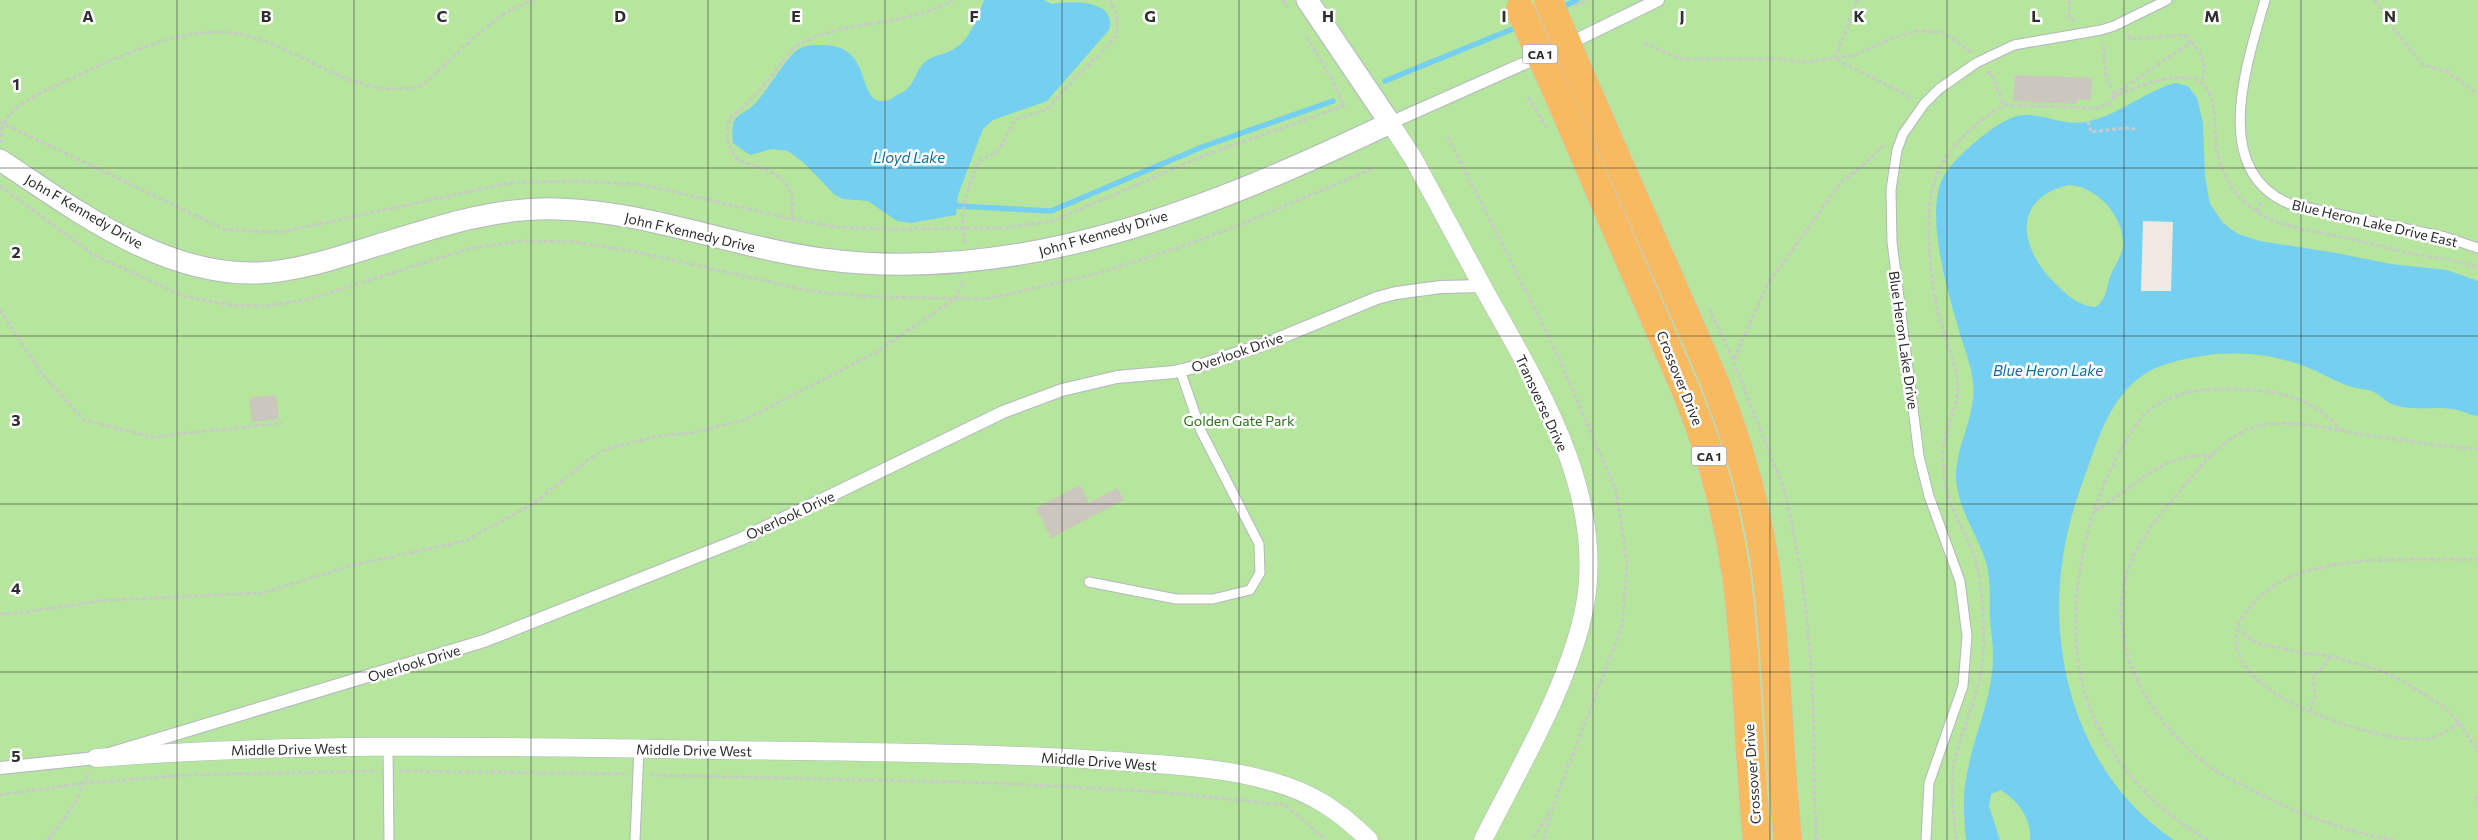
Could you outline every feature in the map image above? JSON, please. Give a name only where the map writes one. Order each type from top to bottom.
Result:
[{"type":"highway","name":"CA 1","points":[[1548,0],[1731,423],[1747,479],[1761,544],[1769,599],[1788,840]]},
{"type":"highway","name":"Crossover Drive","points":[[1518,4],[1686,391],[1718,486],[1732,549],[1739,602],[1758,840]]},
{"type":"street","points":[[1390,123],[1580,39],[1658,0]]},
{"type":"street","name":"Transverse Drive","points":[[1299,5],[1390,123],[1413,158],[1525,363],[1568,458],[1582,504],[1588,548],[1586,597],[1573,650],[1542,721],[1483,840]]},
{"type":"street","name":"John F Kennedy Drive","points":[[0,153],[84,214],[148,248],[194,264],[229,271],[257,273],[308,266],[462,220],[507,211],[556,209],[619,215],[767,250],[826,260],[900,264],[970,262],[1043,252],[1122,230],[1241,188],[1390,123]]},
{"type":"street","name":"Overlook Drive","points":[[96,758],[217,720],[409,666],[500,635],[741,539],[1003,412],[1062,390],[1117,377],[1199,366],[1265,344],[1377,298],[1417,290],[1482,286]]},
{"type":"street","name":"Middle Drive West","points":[[0,768],[96,758],[218,750],[388,747],[975,754],[1104,760],[1197,768],[1250,776],[1306,793],[1337,811],[1369,840]]},
{"type":"lane","name":"Blue Heron Lake Drive","points":[[1926,840],[1930,783],[1939,750],[1963,686],[1967,653],[1965,610],[1960,581],[1929,496],[1919,456],[1892,242],[1891,190],[1898,150],[1903,134],[1924,104],[1951,80],[1976,63],[2014,45],[2066,38],[2114,26],[2167,0]]},
{"type":"lane","name":"Blue Heron Lake Drive East","points":[[2265,0],[2250,48],[2242,94],[2241,116],[2245,159],[2257,182],[2277,199],[2290,204],[2445,237],[2478,248]]},
{"type":"lane","points":[[1089,582],[1176,599],[1213,599],[1250,590],[1260,573],[1260,544],[1201,431],[1180,370]]},
{"type":"lane","points":[[388,747],[389,840]]},
{"type":"lane","points":[[635,840],[639,749]]},
{"type":"path","points":[[0,153],[2,123],[14,110],[48,89],[138,48],[205,31],[234,33],[259,39],[348,78],[384,88],[421,86],[498,19],[529,1],[537,0]]},
{"type":"path","points":[[792,219],[794,201],[787,182],[766,169],[737,160],[727,141],[729,119],[750,102],[788,53],[803,42],[838,30],[922,15],[953,0]]},
{"type":"path","points":[[970,262],[962,229],[967,188],[980,160],[997,152],[1016,119],[1046,110],[1109,45],[1117,34],[1117,16],[1110,0]]},
{"type":"path","points":[[1283,0],[1299,5]]},
{"type":"path","points":[[1835,59],[1857,0]]},
{"type":"path","points":[[2374,0],[2397,33],[2424,65],[2448,72],[2478,94]]},
{"type":"path","points":[[2,123],[226,230],[282,232],[509,183],[574,181],[636,184],[792,219],[859,228],[1004,228],[1053,221],[1203,156],[1344,106],[1333,81],[1300,26]]},
{"type":"path","points":[[1644,43],[1681,59],[1778,59],[1807,62],[1855,55],[1892,38],[1917,31],[1942,32],[1972,53]]},
{"type":"path","points":[[2128,33],[2129,39],[2186,36],[2204,64],[2204,74],[2201,83]]},
{"type":"path","points":[[2114,94],[2185,48],[2189,44],[2189,39]]},
{"type":"path","points":[[1956,840],[1952,789],[1955,760],[1979,687],[1983,652],[1976,563],[1945,484],[1944,441],[1958,400],[1958,382],[1955,365],[1935,299],[1930,252],[1932,191],[1939,168],[1951,150],[1991,113],[2004,105],[2097,108],[2112,102],[2114,94],[2106,76],[2104,54]]},
{"type":"path","points":[[1835,59],[1924,104]]},
{"type":"path","points":[[1980,72],[1991,72],[2004,105]]},
{"type":"path","points":[[1528,97],[1548,131]]},
{"type":"path","points":[[2088,121],[2091,132],[2125,128],[2138,129]]},
{"type":"path","points":[[1734,360],[1767,285],[1842,181],[1859,169],[1892,137]]},
{"type":"path","points":[[0,186],[94,255],[183,296],[230,304],[267,306],[310,299],[471,248],[522,241],[576,242],[623,250],[810,291],[876,296],[986,299],[1096,274],[1177,248],[1234,227],[1374,168]]},
{"type":"path","points":[[0,614],[108,600],[262,593],[353,565],[465,541],[533,504],[606,448],[658,436],[691,433],[744,420],[875,353],[956,298]]},
{"type":"path","points":[[0,310],[42,374],[84,420],[152,437],[282,423]]},
{"type":"path","points":[[2208,840],[2159,806],[2135,783],[2105,739],[2087,700],[2079,663],[2076,606],[2082,563],[2094,512],[2111,470],[2136,425],[2152,407],[2173,396],[2221,389],[2256,390],[2285,394],[2310,404],[2340,430]]},
{"type":"path","points":[[2394,840],[2348,829],[2292,810],[2210,767],[2183,744],[2160,718],[2133,674],[2125,647],[2121,616],[2125,579],[2138,547],[2163,511],[2213,455],[2231,438],[2242,432],[2265,424],[2291,424],[2478,449]]},
{"type":"path","points":[[2094,512],[2161,464],[2185,456],[2213,455]]},
{"type":"path","points":[[2459,723],[2434,737],[2414,739],[2357,727],[2310,711],[2279,696],[2252,676],[2241,659],[2236,639],[2237,629],[2245,612],[2261,595],[2282,581],[2307,571],[2349,563],[2387,559],[2478,559]]},
{"type":"path","points":[[2237,629],[2257,643],[2303,653],[2330,656],[2377,669],[2407,683],[2443,706],[2459,723],[2478,751]]},
{"type":"path","points":[[2310,711],[2314,697],[2313,675],[2318,672],[2330,656]]},
{"type":"path","points":[[48,840],[73,806],[96,758]]},
{"type":"path","points":[[0,795],[84,782],[186,775],[388,771],[638,774],[998,783],[1161,792],[1285,805],[1326,840]]},
{"type":"path","points":[[2478,797],[2476,798],[2478,803]]},
{"type":"path","points":[[1532,840],[1552,810],[1544,840]]},
{"type":"green space","name":"Golden Gate Park","points":[[0,0],[2478,0],[2478,840],[0,840]]},
{"type":"water","name":"Lloyd Lake","points":[[984,0],[1044,0],[1052,4],[1071,2],[1091,4],[1107,13],[1110,20],[1109,30],[1047,101],[993,120],[983,129],[958,195],[956,215],[911,223],[897,221],[868,201],[843,199],[835,195],[804,163],[788,151],[772,149],[750,155],[733,143],[732,132],[735,119],[753,105],[791,55],[799,49],[821,45],[838,47],[850,54],[857,63],[870,93],[876,99],[887,101],[907,89],[927,60],[952,50],[964,41],[976,21]]},
{"type":"water","name":"Blue Heron Lake","points":[[2175,83],[2188,86],[2197,98],[2203,123],[2205,177],[2210,204],[2223,223],[2238,234],[2260,241],[2391,264],[2447,270],[2478,281],[2478,416],[2453,409],[2400,406],[2389,403],[2374,392],[2346,385],[2304,366],[2271,357],[2254,355],[2221,354],[2187,359],[2153,369],[2139,378],[2127,389],[2108,417],[2076,502],[2066,540],[2060,582],[2060,624],[2064,666],[2075,707],[2091,746],[2113,781],[2141,813],[2174,840],[2030,840],[2029,825],[2023,811],[2013,799],[2001,790],[1991,794],[1989,806],[2000,840],[1966,840],[1965,782],[1987,699],[1993,650],[1987,567],[1957,490],[1957,466],[1972,407],[1973,382],[1969,361],[1948,292],[1939,249],[1936,207],[1939,189],[1945,174],[1959,157],[1980,138],[2003,122],[2014,117],[2031,115],[2076,123],[2084,122],[2108,115],[2163,87]],"holes":[[[2068,185],[2089,191],[2107,205],[2114,214],[2122,234],[2123,245],[2121,254],[2110,277],[2104,298],[2095,307],[2084,305],[2063,291],[2046,273],[2036,259],[2029,244],[2027,229],[2029,215],[2036,202],[2049,192]]]},
{"type":"pier","points":[[2143,221],[2173,222],[2171,291],[2141,291]]},
{"type":"building","points":[[2015,75],[2092,78],[2091,100],[2077,99],[2077,104],[2013,101]]},
{"type":"building","points":[[276,395],[279,419],[252,422],[249,398]]},
{"type":"building","points":[[1080,485],[1089,503],[1117,488],[1124,500],[1051,538],[1036,508]]},
{"type":"waterway","points":[[1558,9],[1577,0]]},
{"type":"waterway","points":[[1385,81],[1520,26]]},
{"type":"waterway","points":[[957,206],[1051,211],[1202,147],[1333,101]]}]
